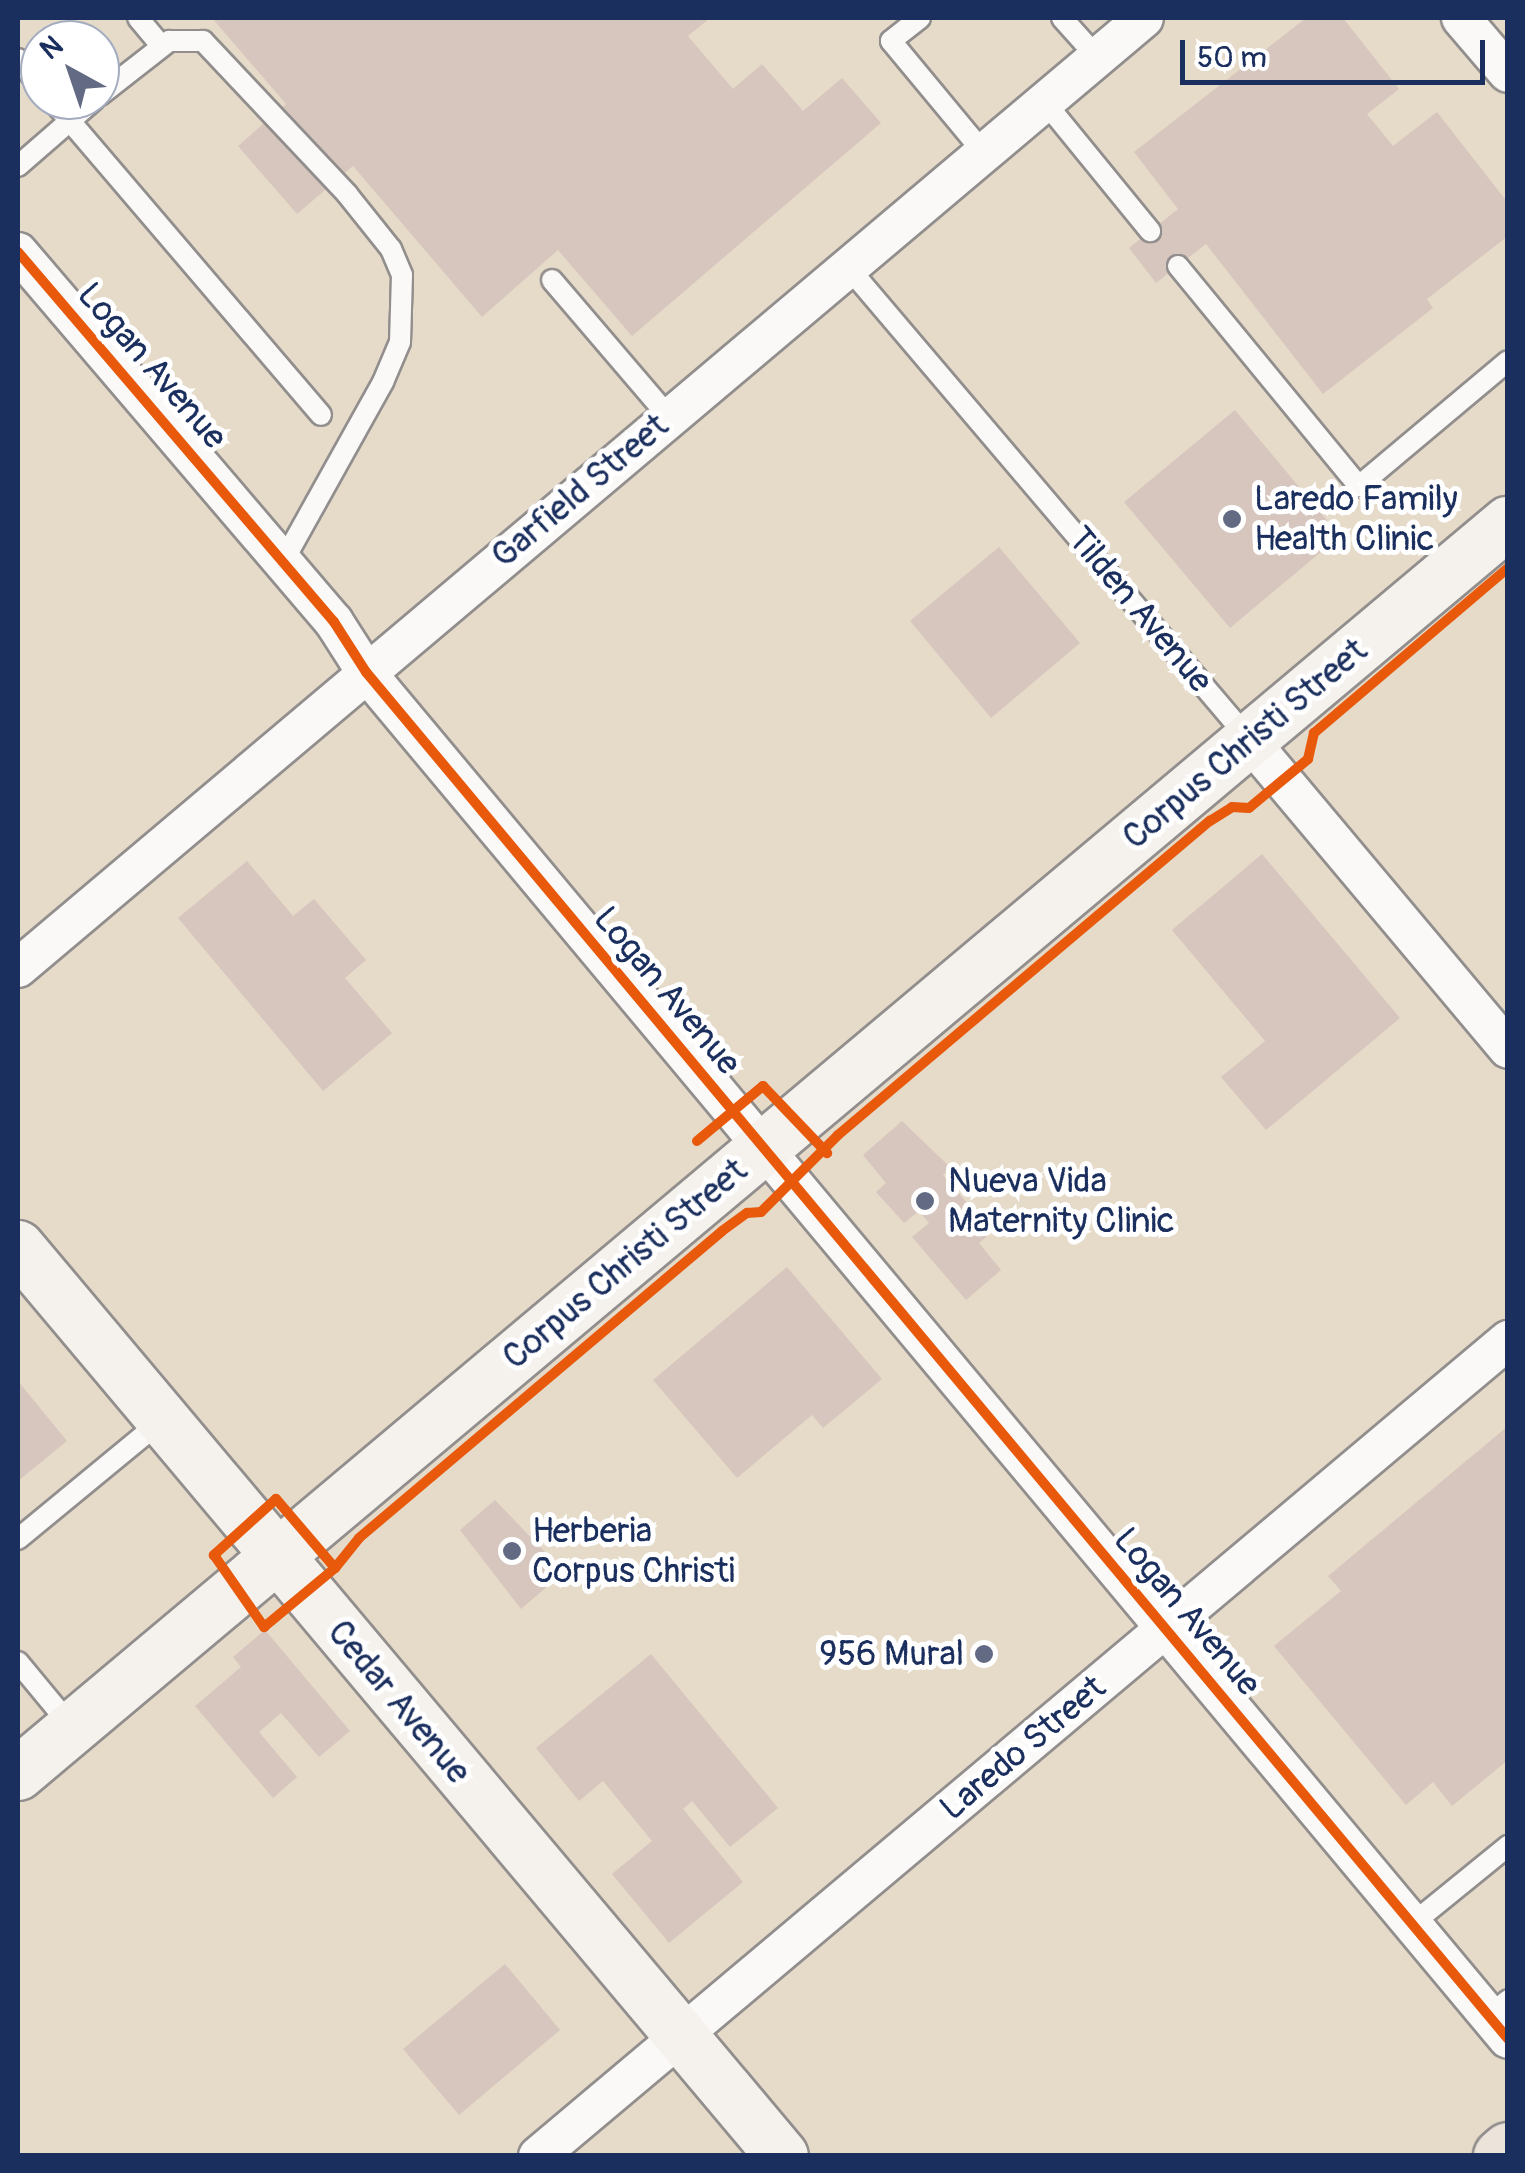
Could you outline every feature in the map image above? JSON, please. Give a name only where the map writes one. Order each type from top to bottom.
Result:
[{"type":"main road","name":"Corpus Christi Street","points":[[18,1774],[1508,523]]},
{"type":"main road","name":"Cedar Avenue","points":[[18,1247],[782,2156]]},
{"type":"main road","points":[[1501,2156],[1508,2150]]},
{"type":"street","name":"Garfield Street","points":[[18,968],[1144,18]]},
{"type":"street","points":[[1461,18],[1508,74]]},
{"type":"street","name":"Logan Avenue","points":[[18,252],[283,562],[366,672],[1412,1924],[1501,2019]]},
{"type":"street","name":"Tilden Avenue","points":[[1249,740],[1508,1049]]},
{"type":"street","name":"Laredo Street","points":[[538,2156],[1508,1340]]},
{"type":"lane","points":[[138,18],[161,45]]},
{"type":"lane","points":[[920,18],[891,41],[983,152]]},
{"type":"lane","points":[[1062,18],[1096,57]]},
{"type":"lane","points":[[120,79],[161,45],[188,37],[219,53],[348,194],[391,249],[402,275],[400,342],[383,382],[283,562]]},
{"type":"lane","points":[[1044,101],[1150,231]]},
{"type":"lane","points":[[18,166],[70,121],[321,415]]},
{"type":"lane","name":"Tilden Avenue","points":[[848,266],[1249,740]]},
{"type":"lane","points":[[1178,266],[1359,486],[1508,361]]},
{"type":"lane","points":[[552,280],[668,416]]},
{"type":"lane","points":[[18,1539],[162,1420]]},
{"type":"lane","points":[[18,1662],[72,1728]]},
{"type":"lane","points":[[1412,1924],[1508,1846]]},
{"type":"building","points":[[212,18],[710,18],[688,36],[733,89],[762,64],[803,111],[842,78],[881,123],[632,336],[558,250],[482,317],[353,166],[297,214],[238,146],[286,104]]},
{"type":"building","points":[[1306,18],[1343,18],[1399,89],[1367,114],[1393,146],[1437,112],[1508,203],[1508,236],[1427,299],[1433,308],[1323,394],[1206,244],[1156,283],[1129,248],[1178,209],[1134,152]]},
{"type":"building","name":"Laredo Family Health Clinic","points":[[1235,410],[1340,536],[1230,628],[1124,502]]},
{"type":"building","points":[[999,547],[1080,643],[991,718],[910,621]]},
{"type":"building","points":[[1262,854],[1400,1018],[1266,1130],[1221,1077],[1265,1041],[1172,930]]},
{"type":"building","points":[[247,861],[293,916],[314,899],[366,960],[345,978],[392,1033],[323,1091],[178,918]]},
{"type":"building","name":"Nueva Vida Maternity Clinic","points":[[902,1121],[951,1168],[943,1175],[992,1232],[979,1243],[1001,1270],[966,1300],[912,1237],[929,1223],[919,1211],[904,1223],[876,1192],[886,1183],[863,1155]]},
{"type":"building","points":[[787,1267],[882,1379],[823,1428],[812,1415],[737,1478],[653,1380]]},
{"type":"building","points":[[18,1381],[67,1441],[18,1481]]},
{"type":"building","points":[[1508,1426],[1508,1760],[1452,1806],[1433,1782],[1406,1805],[1274,1646],[1341,1591],[1328,1576]]},
{"type":"building","name":"Herberia Corpus Christi","points":[[495,1500],[564,1572],[521,1609],[460,1530]]},
{"type":"building","points":[[265,1630],[350,1731],[319,1757],[281,1713],[259,1732],[297,1777],[273,1798],[195,1706],[241,1667],[233,1657]]},
{"type":"building","points":[[651,1654],[778,1808],[730,1847],[692,1801],[683,1809],[743,1882],[669,1943],[612,1874],[652,1841],[603,1781],[579,1801],[536,1748]]},
{"type":"building","points":[[505,1964],[560,2030],[459,2115],[403,2049]]},
{"type":"cycle path","points":[[18,252],[334,622],[366,672],[1508,2039]]},
{"type":"cycle path","points":[[335,1568],[276,1499],[214,1555],[264,1627],[335,1568],[359,1538],[722,1231],[747,1213],[761,1212],[838,1135],[1210,821],[1232,807],[1249,808],[1308,759],[1314,733],[1508,568]]},
{"type":"cycle path","points":[[697,1141],[763,1086],[827,1153]]},
{"type":"place","name":"Laredo Family Health Clinic","points":[[1232,519]]},
{"type":"place","name":"Nueva Vida Maternity Clinic","points":[[925,1201]]},
{"type":"place","name":"Herberia Corpus Christi","points":[[512,1551]]},
{"type":"place","name":"956 Mural","points":[[984,1654]]}]
